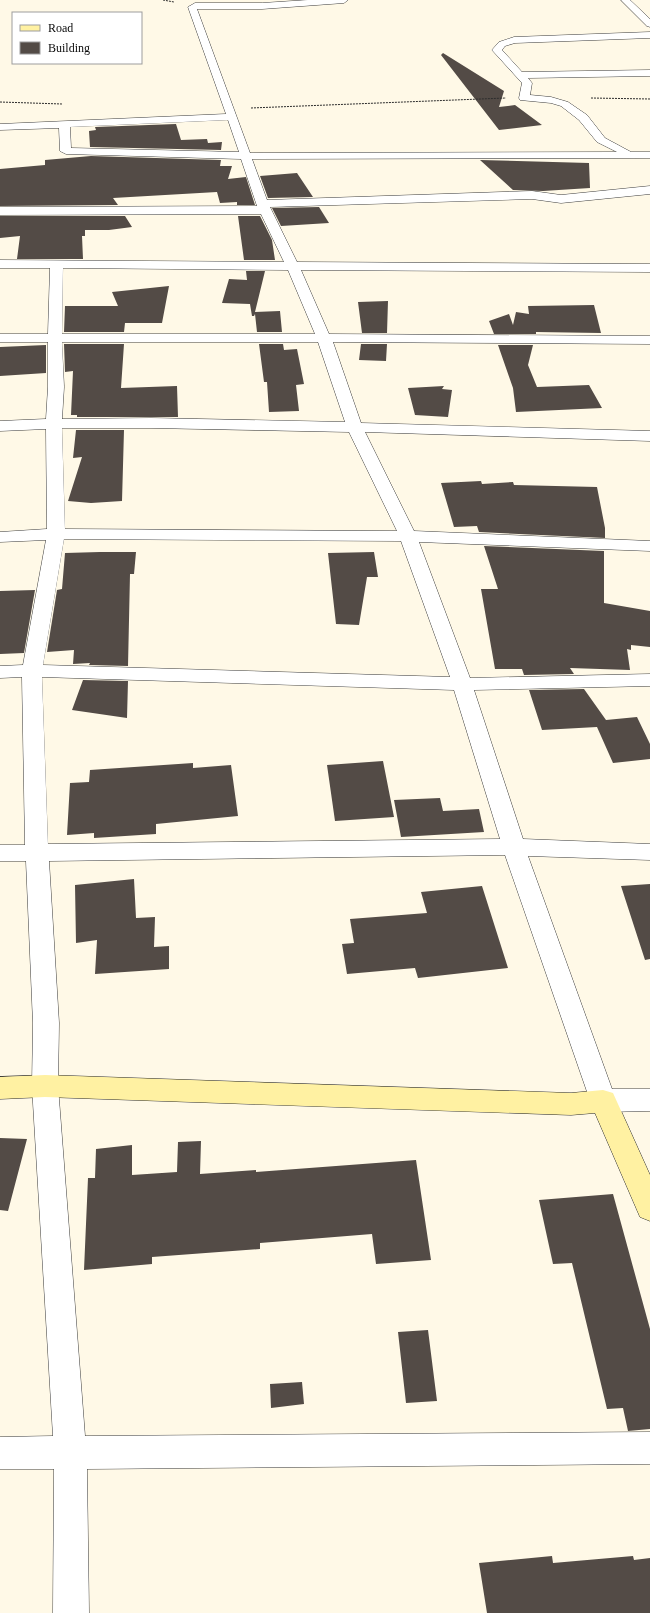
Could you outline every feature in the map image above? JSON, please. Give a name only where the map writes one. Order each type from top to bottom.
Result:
[{"type":"street","points":[[344,0],[275,6],[192,7],[264,207],[293,266],[324,338],[354,426],[408,536],[462,684],[514,848],[603,1101],[650,1208]]},
{"type":"street","points":[[625,0],[650,24]]},
{"type":"street","points":[[650,35],[514,40],[502,44],[497,50],[527,83],[524,98],[561,102],[582,117],[596,130],[601,140],[634,155],[650,167]]},
{"type":"street","points":[[519,75],[650,73]]},
{"type":"street","points":[[0,127],[64,125],[231,113]]},
{"type":"street","points":[[64,125],[66,151],[246,156],[650,155]]},
{"type":"street","points":[[0,211],[264,207],[532,195],[561,199],[650,190]]},
{"type":"street","points":[[0,264],[650,268]]},
{"type":"street","points":[[57,264],[55,339],[56,387],[54,422],[56,534],[32,671],[37,853],[46,1023],[45,1086],[70,1453],[71,1613]]},
{"type":"street","points":[[0,338],[525,338],[591,341],[650,340]]},
{"type":"street","points":[[0,426],[54,422],[354,426],[650,436]]},
{"type":"street","points":[[0,537],[56,534],[408,536],[650,546]]},
{"type":"street","points":[[0,672],[32,671],[462,684],[650,680]]},
{"type":"street","points":[[0,854],[514,848],[650,852]]},
{"type":"street","points":[[0,1088],[45,1086],[563,1104],[650,1100]]},
{"type":"street","points":[[0,1453],[650,1448]]},
{"type":"path","points":[[231,113],[524,98]]},
{"type":"path","points":[[586,98],[650,99]]},
{"type":"path","points":[[0,102],[63,104]]},
{"type":"building","points":[[443,53],[504,91],[499,107],[515,105],[542,125],[499,130],[441,55]]},
{"type":"building","points":[[176,124],[181,140],[207,139],[208,143],[222,142],[221,150],[90,147],[89,131],[96,130],[95,127]]},
{"type":"building","points":[[91,156],[221,160],[220,166],[232,166],[228,179],[246,177],[255,205],[237,205],[237,202],[220,203],[217,192],[113,198],[118,205],[0,206],[0,169],[45,165],[45,160]]},
{"type":"building","points":[[480,160],[589,163],[590,188],[543,191],[513,190]]},
{"type":"building","points":[[297,173],[313,197],[268,198],[260,176]]},
{"type":"building","points":[[319,207],[329,223],[281,226],[272,208]]},
{"type":"building","points":[[0,216],[125,216],[132,227],[109,230],[85,230],[85,236],[82,236],[83,259],[17,259],[20,236],[0,238]]},
{"type":"building","points":[[238,216],[260,216],[272,240],[275,260],[244,260]]},
{"type":"building","points":[[246,271],[265,271],[255,312],[280,311],[282,332],[257,332],[255,314],[252,316],[250,304],[222,303],[229,279],[247,280]]},
{"type":"building","points":[[169,286],[162,323],[125,323],[124,332],[64,332],[65,306],[118,306],[112,292]]},
{"type":"building","points":[[388,301],[387,333],[362,333],[358,302]]},
{"type":"building","points":[[594,305],[601,333],[536,332],[536,334],[494,334],[489,321],[509,314],[513,325],[516,312],[529,314],[528,306]]},
{"type":"building","points":[[64,344],[124,344],[121,388],[177,386],[178,417],[77,417],[77,415],[71,415],[73,371],[65,372]]},
{"type":"building","points":[[259,344],[283,344],[284,350],[297,349],[304,384],[296,385],[299,411],[269,412],[267,382],[264,382]]},
{"type":"building","points":[[361,344],[387,344],[386,361],[359,360]]},
{"type":"building","points":[[46,345],[46,373],[0,376],[0,347]]},
{"type":"building","points":[[498,345],[533,345],[528,365],[537,387],[589,385],[602,408],[516,412],[513,388]]},
{"type":"building","points":[[444,386],[442,389],[452,390],[448,417],[415,415],[408,388]]},
{"type":"building","points":[[76,430],[124,430],[122,501],[91,503],[68,501],[82,457],[73,458]]},
{"type":"building","points":[[481,481],[482,484],[513,482],[514,485],[597,487],[605,528],[605,538],[479,532],[477,526],[454,527],[441,483]]},
{"type":"building","points":[[484,546],[604,551],[604,603],[650,611],[650,647],[631,645],[631,650],[627,649],[630,670],[570,668],[574,674],[524,675],[522,669],[495,669],[481,589],[498,589]]},
{"type":"building","points":[[136,552],[134,574],[130,574],[128,666],[89,665],[90,663],[73,664],[74,650],[47,652],[57,590],[62,589],[65,553]]},
{"type":"building","points":[[374,552],[378,577],[367,577],[359,625],[336,624],[328,553]]},
{"type":"building","points":[[35,590],[24,653],[0,654],[0,591]]},
{"type":"building","points":[[83,680],[128,681],[127,718],[72,710]]},
{"type":"building","points":[[584,689],[606,720],[637,717],[650,744],[650,759],[613,763],[597,727],[542,730],[529,690]]},
{"type":"building","points":[[383,761],[394,817],[335,821],[327,765]]},
{"type":"building","points":[[193,763],[193,768],[231,765],[238,816],[156,824],[156,834],[94,838],[94,833],[67,835],[70,783],[89,782],[90,770]]},
{"type":"building","points":[[440,798],[443,811],[479,809],[484,832],[401,837],[394,800]]},
{"type":"building","points":[[134,879],[136,918],[155,917],[154,947],[169,946],[169,969],[95,974],[97,940],[76,943],[75,885]]},
{"type":"building","points":[[650,884],[650,959],[645,960],[621,886]]},
{"type":"building","points":[[482,886],[508,968],[418,978],[415,968],[347,974],[342,944],[354,943],[350,919],[427,913],[421,892]]},
{"type":"building","points":[[0,1138],[27,1139],[8,1211],[0,1210]]},
{"type":"building","points":[[201,1141],[200,1174],[256,1170],[256,1172],[416,1160],[431,1260],[376,1264],[372,1234],[260,1243],[260,1249],[152,1257],[152,1264],[84,1270],[88,1178],[95,1178],[96,1149],[132,1145],[132,1175],[177,1172],[178,1142]]},
{"type":"building","points":[[613,1194],[650,1329],[650,1429],[628,1431],[623,1408],[607,1409],[572,1263],[553,1264],[539,1200]]},
{"type":"building","points":[[428,1330],[437,1401],[406,1403],[398,1332]]},
{"type":"building","points":[[302,1382],[304,1404],[271,1408],[270,1384]]},
{"type":"building","points":[[552,1556],[553,1563],[633,1556],[634,1560],[650,1558],[650,1613],[487,1613],[479,1563]]}]
